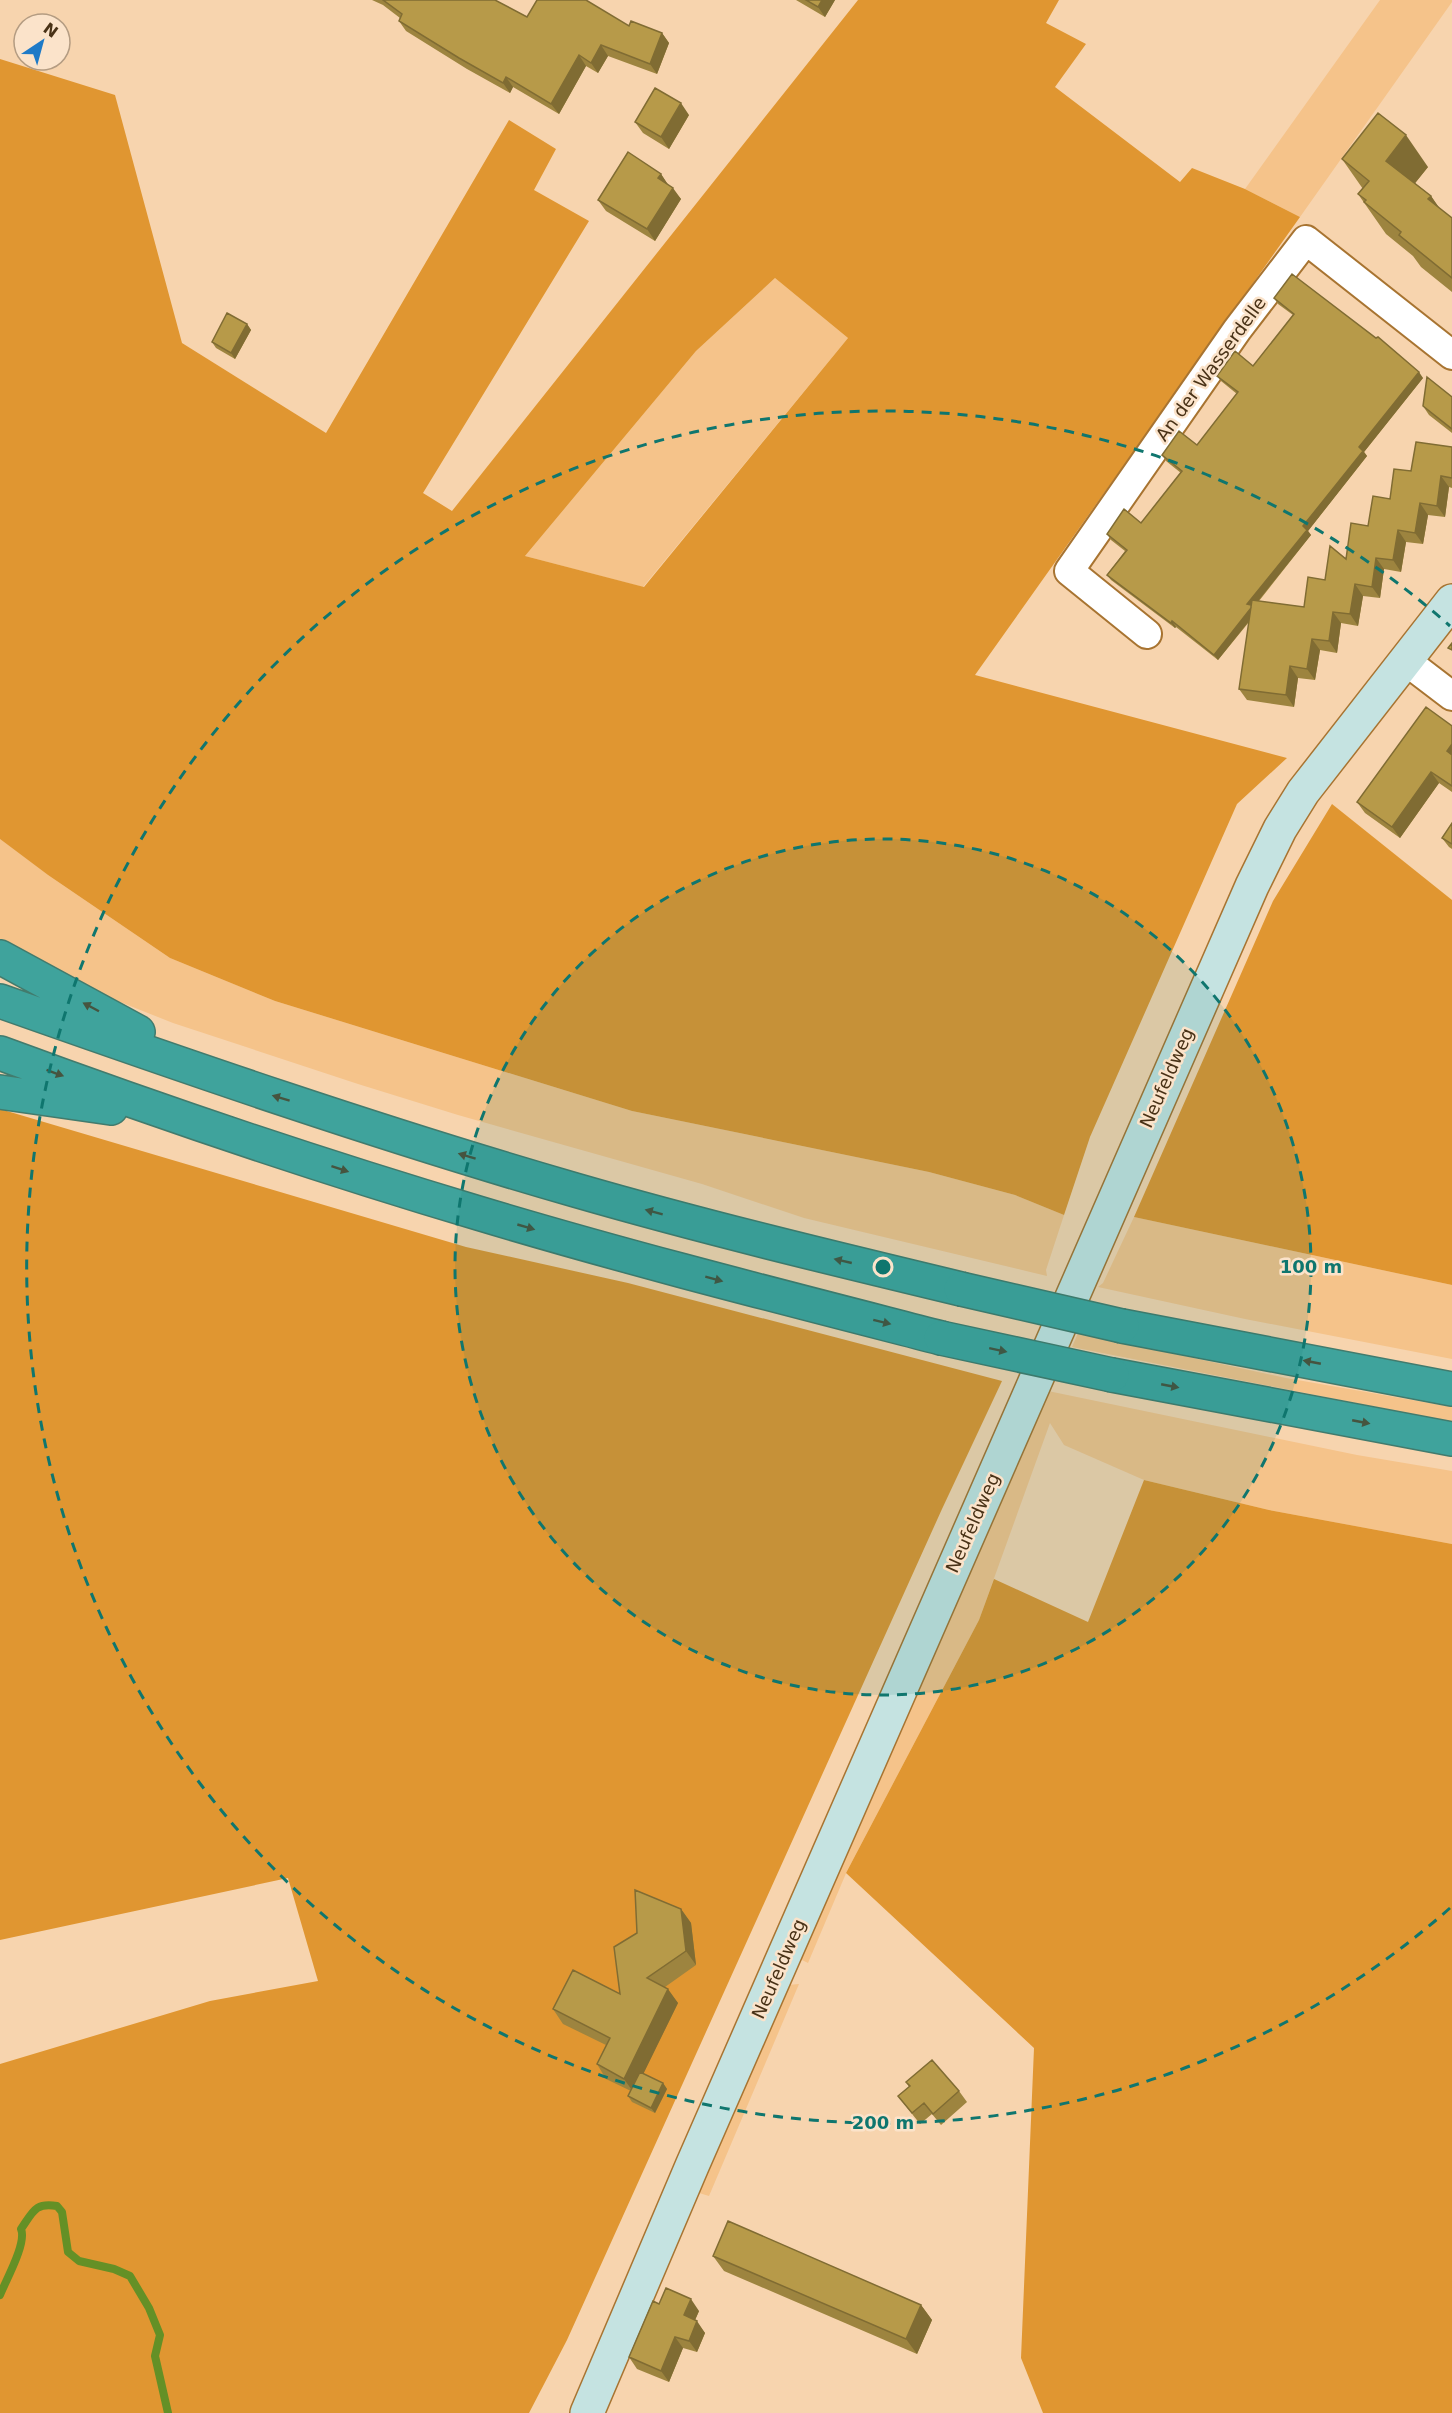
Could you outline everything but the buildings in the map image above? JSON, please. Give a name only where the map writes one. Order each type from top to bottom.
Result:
[{"type":"highway","points":[[0,957],[235,1084]]},
{"type":"highway","points":[[0,1001],[235,1084],[585,1193],[799,1251],[1122,1326],[1452,1389]]},
{"type":"highway","points":[[0,1053],[187,1119],[488,1216],[755,1290],[941,1338],[1112,1375],[1452,1439]]},
{"type":"highway","points":[[0,1092],[187,1119]]},
{"type":"main road","name":"Neufeldweg","points":[[587,2413],[1252,886],[1280,829],[1303,792],[1452,602]]},
{"type":"street","name":"An der Wasserdelle","points":[[1147,634],[1069,571],[1237,330],[1306,240],[1452,356]]},
{"type":"street","points":[[1406,661],[1452,696]]},
{"type":"shaded area","points":[[858,0],[1059,0],[1046,23],[1086,44],[1055,87],[1180,182],[1192,168],[1245,189],[1300,217],[975,675],[1287,758],[1237,804],[1090,1137],[1064,1215],[1015,1195],[929,1172],[632,1111],[275,1001],[170,958],[48,875],[0,839],[0,59],[12,63],[12,72],[42,72],[115,95],[182,343],[326,433],[509,120],[556,149],[534,190],[589,221],[423,493],[452,511]],"holes":[[[775,278],[848,338],[644,587],[525,556],[696,351]]]},
{"type":"shaded area","points":[[1380,0],[1452,0],[1452,2],[1300,217],[1245,189]]},
{"type":"shaded area","points":[[775,278],[848,338],[643,587],[525,556],[696,351]]},
{"type":"shaded area","points":[[1332,804],[1452,900],[1452,1285],[1134,1217],[1273,901]]},
{"type":"shaded area","points":[[0,839],[48,875],[170,958],[275,1001],[632,1111],[929,1172],[1015,1195],[1064,1215],[1046,1270],[1047,1276],[804,1218],[702,1184],[458,1115],[173,1023],[90,990],[0,946]]},
{"type":"shaded area","points":[[0,1109],[466,1247],[628,1283],[1002,1381],[567,2340],[529,2413],[0,2413],[0,2064],[210,2001],[318,1981],[288,1878],[0,1940]]},
{"type":"shaded area","points":[[1134,1217],[1452,1285],[1452,1359],[1245,1319],[1098,1287],[1103,1283]]},
{"type":"shaded area","points":[[1078,1333],[1286,1378],[1452,1407],[1452,1422],[1072,1347]]},
{"type":"shaded area","points":[[1048,1391],[1357,1455],[1452,1471],[1452,1544],[1269,1510],[1144,1480],[1064,1445],[1050,1423],[979,1620],[847,1871],[808,1963],[800,1959]]},
{"type":"shaded area","points":[[1144,1480],[1269,1510],[1452,1544],[1452,2413],[1043,2413],[1021,2358],[1034,2048],[846,1873],[979,1620],[994,1579],[1088,1622]]},
{"type":"shaded area","points":[[799,1984],[709,2196],[699,2193],[788,1985]]},
{"type":"waterway","points":[[0,2295],[19,2252],[21,2229],[39,2207],[57,2206],[62,2212],[68,2252],[79,2261],[114,2269],[130,2276],[149,2308],[160,2335],[155,2356],[168,2413]]}]
